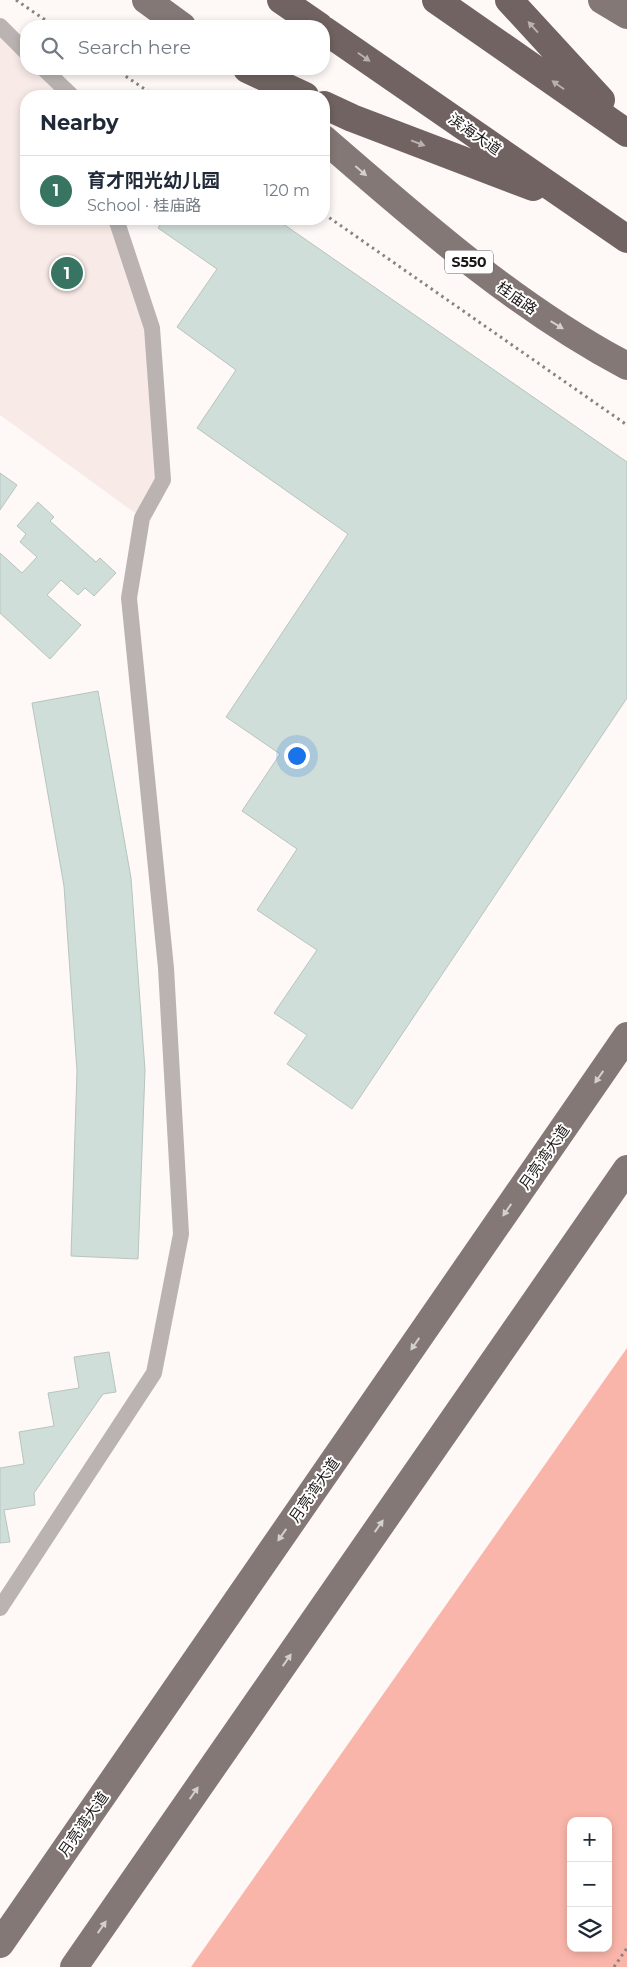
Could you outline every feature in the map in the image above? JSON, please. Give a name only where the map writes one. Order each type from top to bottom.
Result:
[{"type":"highway","points":[[281,0],[310,20]]},
{"type":"highway","points":[[436,0],[627,133]]},
{"type":"highway","points":[[508,0],[627,126]]},
{"type":"highway","name":"滨海大道","points":[[330,34],[627,239]]},
{"type":"highway","points":[[260,75],[292,90]]},
{"type":"highway","points":[[330,108],[352,118],[528,185],[599,220]]},
{"type":"main road","points":[[146,0],[174,20]]},
{"type":"main road","points":[[602,0],[627,15]]},
{"type":"main road","points":[[246,75],[264,90]]},
{"type":"main road","name":"桂庙路","points":[[330,144],[433,234],[488,278],[551,322],[627,366]]},
{"type":"main road","name":"月亮湾大道","points":[[0,1944],[627,1036]]},
{"type":"main road","points":[[74,1967],[627,1169]]},
{"type":"lane","points":[[0,26],[20,46]]},
{"type":"lane","points":[[50,75],[66,90]]},
{"type":"lane","points":[[0,1608],[154,1373],[181,1234],[166,968],[130,598],[142,518],[163,480],[152,328],[118,225]]},
{"type":"path","points":[[16,0],[45,20]]},
{"type":"path","points":[[124,75],[145,90]]},
{"type":"path","points":[[330,218],[627,425]]},
{"type":"path","points":[[614,1967],[627,1948]]},
{"type":"shaded area","points":[[0,26],[20,46],[20,75],[50,75],[66,90],[20,90],[20,225],[118,225],[152,328],[163,480],[142,518],[0,415]]},
{"type":"shaded area","points":[[627,1348],[627,1967],[191,1967]]},
{"type":"building","points":[[160,225],[285,225],[627,462],[627,698],[352,1109],[287,1064],[307,1035],[274,1013],[317,950],[257,910],[297,849],[242,811],[280,754],[226,717],[348,534],[197,428],[236,370],[177,327],[217,269],[158,228]]},
{"type":"building","points":[[0,473],[17,485],[0,510]]},
{"type":"building","points":[[38,502],[54,517],[50,521],[96,562],[100,558],[116,573],[94,596],[85,588],[78,595],[61,580],[47,595],[81,625],[50,659],[0,613],[0,553],[22,573],[37,557],[20,542],[26,534],[17,526]]},
{"type":"building","points":[[98,691],[131,878],[145,1070],[138,1259],[71,1256],[77,1071],[64,886],[32,703]]},
{"type":"building","points":[[109,1352],[116,1392],[103,1394],[34,1493],[35,1505],[4,1510],[10,1542],[0,1543],[0,1468],[24,1464],[19,1432],[54,1426],[48,1393],[79,1388],[74,1357]]},
{"type":"place","name":"育才阳光幼儿园","points":[[67,273]]}]
